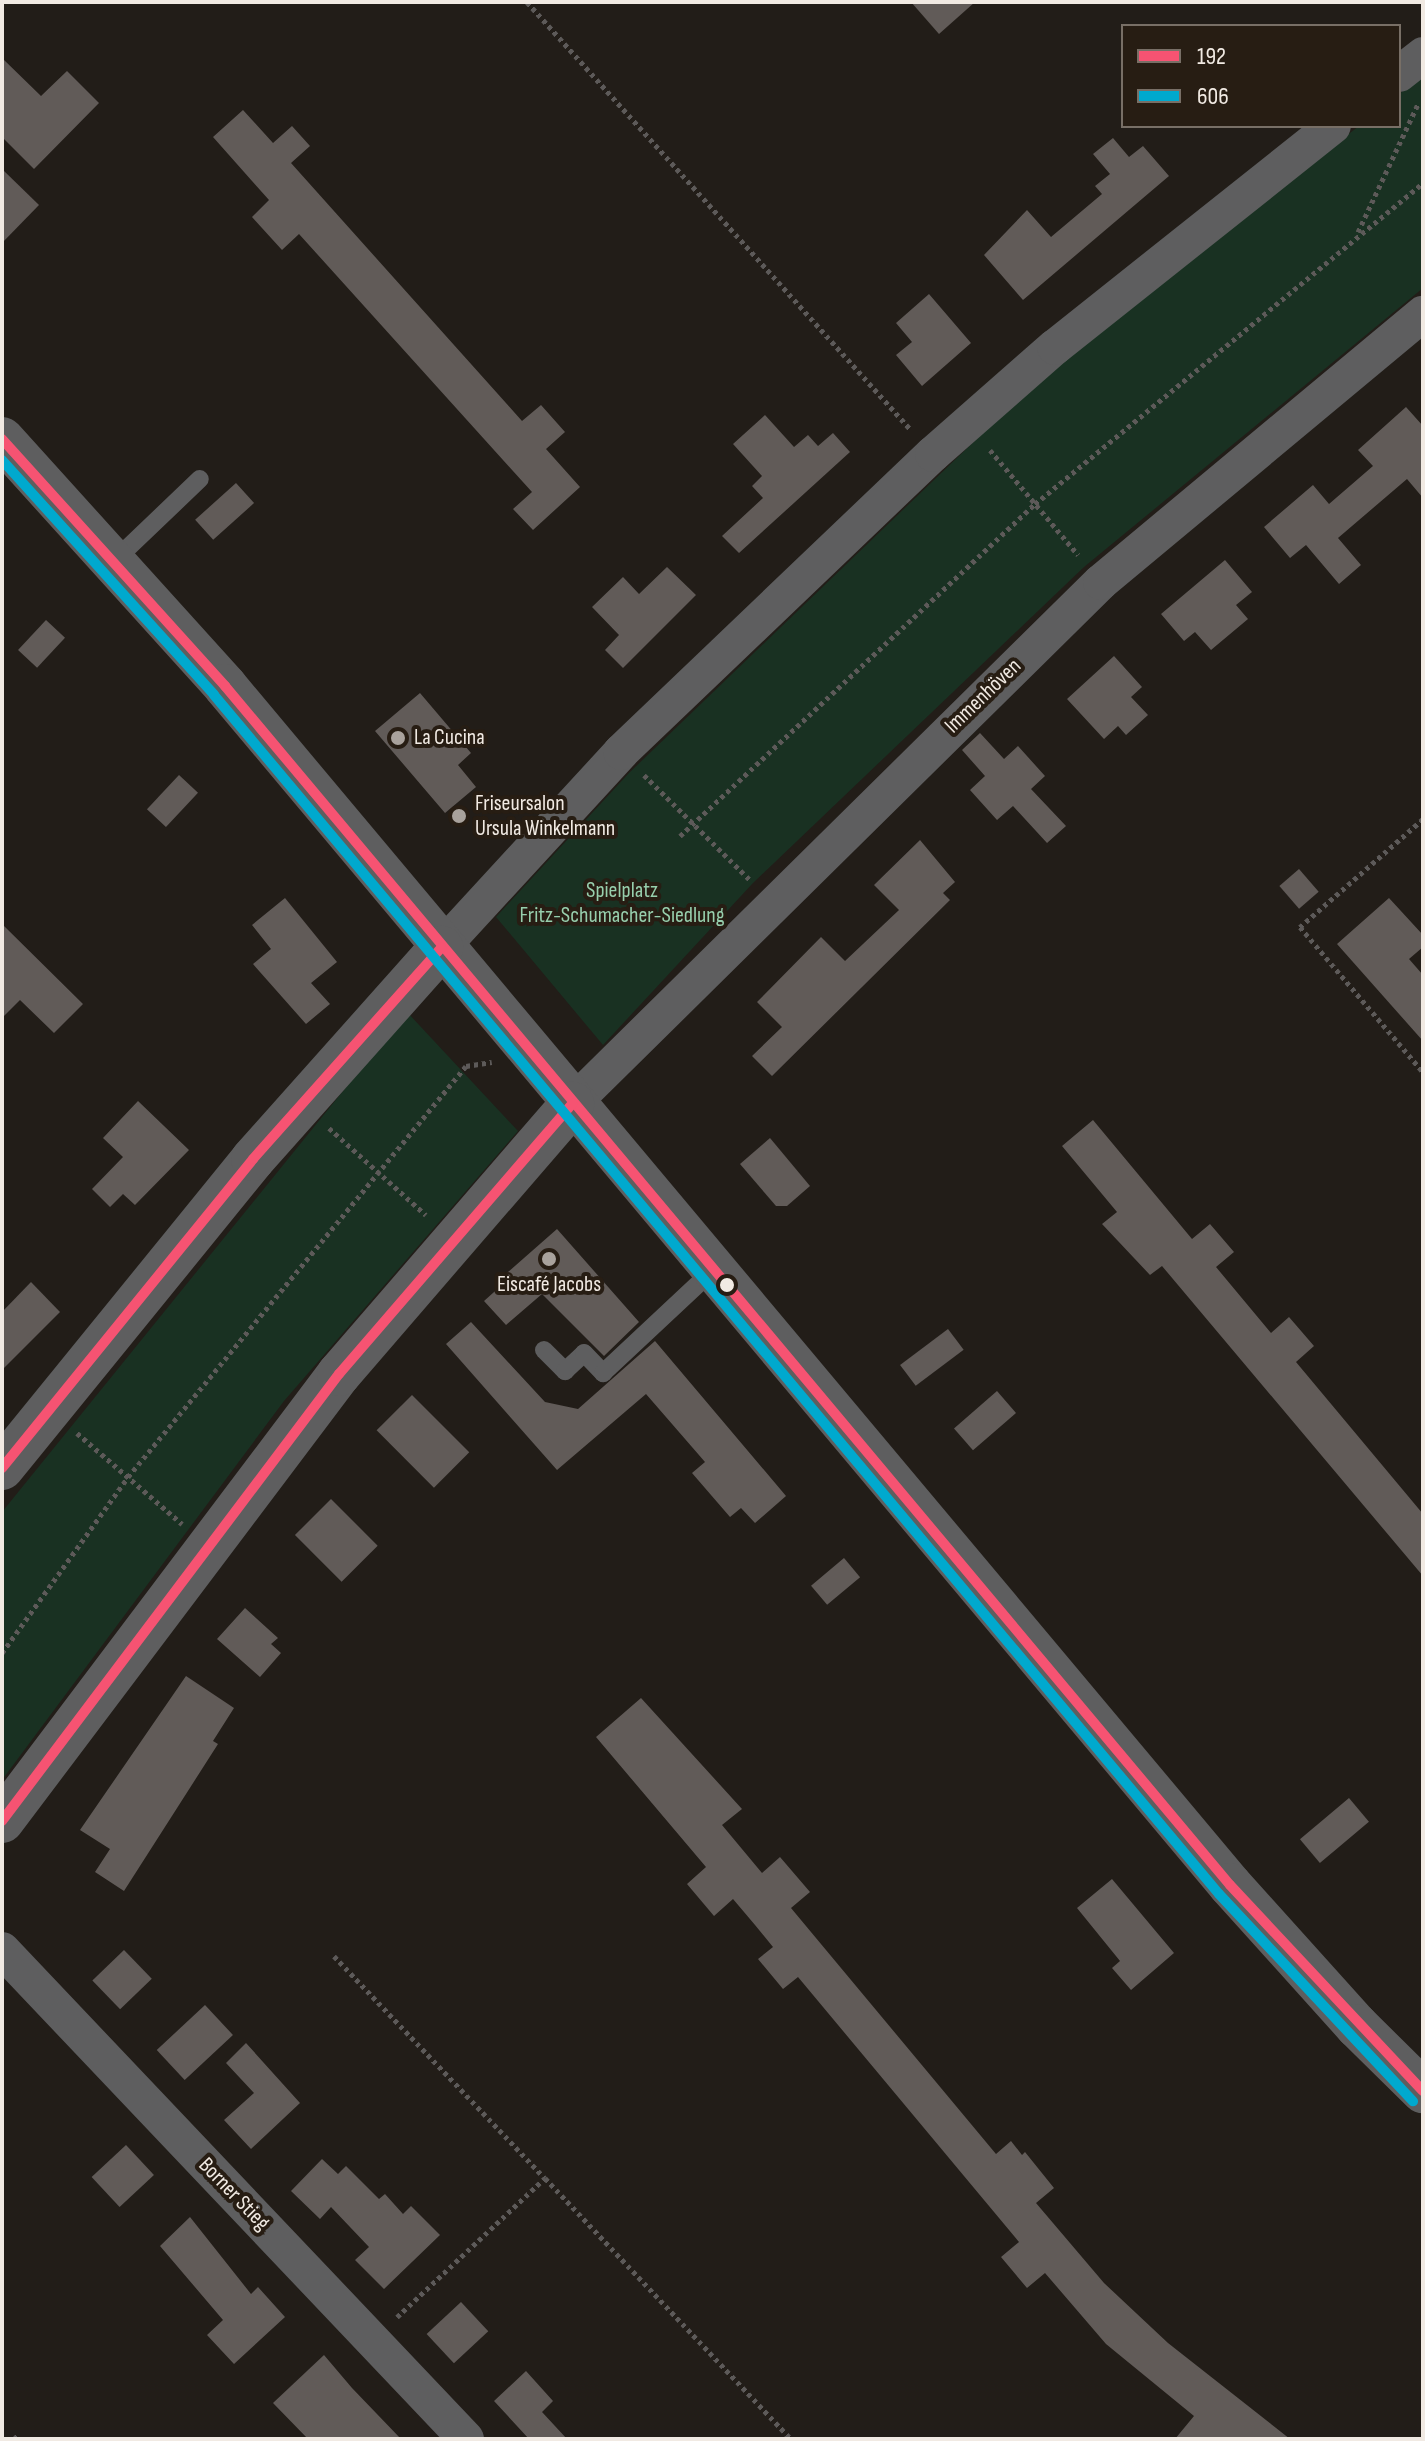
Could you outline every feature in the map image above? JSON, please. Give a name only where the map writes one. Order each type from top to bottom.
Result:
[{"type":"street","points":[[1401,72],[1423,55]]},
{"type":"street","points":[[2,1468],[302,1104],[621,752],[933,454],[1055,347],[1330,128]]},
{"type":"street","name":"Immenhöven","points":[[2,1821],[207,1545],[339,1374],[572,1104],[772,902],[1101,582],[1423,314]]},
{"type":"street","points":[[2,439],[225,686],[530,1055],[714,1269],[1230,1885],[1357,2026],[1423,2091]]},
{"type":"street","name":"Borner Stieg","points":[[2,1950],[466,2439]]},
{"type":"lane","points":[[113,562],[200,479]]},
{"type":"lane","points":[[544,1350],[565,1371],[584,1353],[603,1373],[714,1269]]},
{"type":"path","points":[[527,2],[933,454],[980,437],[1101,582]]},
{"type":"path","points":[[1356,237],[1423,92]]},
{"type":"path","points":[[680,836],[1035,504],[1423,183]]},
{"type":"path","points":[[621,752],[772,902]]},
{"type":"path","points":[[1423,819],[1300,927],[1423,1072]]},
{"type":"path","points":[[2,1653],[128,1477],[466,1066],[530,1055]]},
{"type":"path","points":[[302,1104],[453,1240]]},
{"type":"path","points":[[49,1409],[207,1545]]},
{"type":"path","points":[[334,1956],[791,2439]]},
{"type":"path","points":[[373,2339],[545,2178]]},
{"type":"green space","name":"Spielplatz Fritz-Schumacher-Siedlung","points":[[1423,76],[1423,288],[1084,567],[753,883],[603,1045],[496,917],[629,773],[1061,358],[1356,128],[1401,128],[1401,92]]},
{"type":"green space","points":[[407,1012],[518,1131],[284,1401],[2,1780],[2,1512]]},
{"type":"building","points":[[911,2],[975,2],[939,34]]},
{"type":"building","points":[[2,58],[41,96],[67,71],[99,103],[34,169],[2,137]]},
{"type":"building","points":[[243,110],[273,143],[292,126],[310,146],[291,163],[522,421],[541,405],[565,432],[546,449],[580,487],[533,530],[513,509],[532,492],[299,234],[282,250],[252,217],[269,200],[213,137]]},
{"type":"building","points":[[1113,138],[1129,157],[1143,146],[1169,176],[1023,300],[984,255],[1027,210],[1051,237],[1102,194],[1095,186],[1110,174],[1093,154]]},
{"type":"building","points":[[2,169],[39,205],[2,243]]},
{"type":"building","points":[[929,294],[971,343],[922,386],[896,355],[912,342],[896,323]]},
{"type":"building","points":[[1406,407],[1423,426],[1423,498],[1407,479],[1338,538],[1361,565],[1339,584],[1306,545],[1290,558],[1264,527],[1313,485],[1329,504],[1373,466],[1358,450]]},
{"type":"building","points":[[765,415],[794,447],[808,435],[818,446],[833,433],[850,452],[739,553],[722,536],[763,498],[752,486],[762,476],[733,444]]},
{"type":"building","points":[[236,483],[254,503],[213,540],[195,520]]},
{"type":"building","points":[[1225,560],[1252,592],[1236,605],[1248,619],[1211,650],[1195,632],[1184,641],[1161,614]]},
{"type":"building","points":[[667,567],[696,595],[623,668],[605,650],[619,635],[592,607],[623,577],[639,594]]},
{"type":"building","points":[[46,620],[65,638],[37,668],[18,650]]},
{"type":"building","points":[[1114,656],[1142,687],[1131,697],[1148,715],[1126,735],[1118,726],[1104,739],[1067,699]]},
{"type":"building","points":[[420,693],[471,753],[458,765],[476,787],[445,813],[375,731]]},
{"type":"building","points":[[980,733],[1004,759],[1018,746],[1045,776],[1031,789],[1066,826],[1047,843],[1013,806],[997,820],[970,790],[985,776],[962,750]]},
{"type":"building","points":[[179,775],[198,793],[166,827],[147,809]]},
{"type":"building","points":[[920,840],[955,882],[943,893],[950,900],[772,1076],[752,1056],[782,1027],[757,1002],[821,937],[845,961],[899,910],[874,885]]},
{"type":"building","points":[[1299,869],[1319,892],[1299,909],[1279,886]]},
{"type":"building","points":[[285,898],[337,962],[311,983],[330,1004],[306,1024],[253,964],[271,949],[252,925]]},
{"type":"building","points":[[1389,898],[1423,935],[1423,947],[1409,959],[1423,975],[1423,1041],[1337,944]]},
{"type":"building","points":[[2,924],[83,1004],[54,1033],[20,1000],[2,1018]]},
{"type":"building","points":[[138,1101],[189,1150],[135,1205],[123,1194],[110,1207],[92,1189],[123,1157],[103,1138]]},
{"type":"building","points":[[1093,1120],[1192,1239],[1210,1224],[1234,1252],[1216,1267],[1271,1333],[1289,1317],[1314,1346],[1296,1362],[1423,1514],[1423,1576],[1162,1266],[1150,1275],[1102,1224],[1117,1212],[1062,1146]]},
{"type":"building","points":[[770,1138],[810,1186],[787,1206],[776,1206],[740,1164]]},
{"type":"building","points":[[557,1229],[639,1322],[604,1356],[542,1294],[506,1325],[484,1301],[503,1284],[499,1280]]},
{"type":"building","points":[[31,1282],[60,1312],[2,1370],[2,1312]]},
{"type":"building","points":[[471,1322],[545,1402],[578,1409],[655,1341],[786,1496],[755,1523],[741,1508],[730,1517],[692,1473],[705,1462],[646,1394],[557,1470],[446,1344]]},
{"type":"building","points":[[948,1329],[964,1350],[916,1386],[900,1365]]},
{"type":"building","points":[[997,1391],[1016,1413],[973,1450],[954,1428]]},
{"type":"building","points":[[412,1395],[469,1452],[434,1488],[377,1430]]},
{"type":"building","points":[[331,1499],[378,1546],[342,1582],[295,1535]]},
{"type":"building","points":[[844,1558],[860,1577],[827,1605],[811,1586]]},
{"type":"building","points":[[245,1608],[278,1638],[271,1644],[281,1653],[260,1677],[217,1639]]},
{"type":"building","points":[[186,1676],[234,1708],[213,1741],[218,1744],[124,1891],[95,1872],[110,1849],[80,1830]]},
{"type":"building","points":[[641,1698],[742,1809],[722,1825],[762,1873],[780,1857],[810,1892],[791,1908],[996,2154],[1011,2141],[1022,2155],[1025,2152],[1054,2188],[1036,2203],[1104,2283],[1168,2343],[1290,2439],[1175,2439],[1194,2416],[1106,2344],[1045,2273],[1027,2288],[1001,2257],[1019,2242],[798,1977],[783,1989],[758,1959],[773,1947],[755,1925],[733,1899],[714,1916],[687,1884],[706,1867],[596,1737]]},
{"type":"building","points":[[1349,1798],[1369,1822],[1320,1863],[1300,1839]]},
{"type":"building","points":[[1112,1879],[1174,1953],[1131,1990],[1112,1968],[1120,1961],[1077,1908]]},
{"type":"building","points":[[124,1950],[152,1979],[120,2009],[92,1981]]},
{"type":"building","points":[[205,2005],[233,2035],[185,2080],[157,2050]]},
{"type":"building","points":[[246,2043],[300,2103],[251,2149],[224,2120],[254,2093],[226,2063]]},
{"type":"building","points":[[126,2145],[154,2175],[120,2207],[92,2177]]},
{"type":"building","points":[[322,2159],[338,2174],[346,2166],[379,2199],[385,2194],[403,2214],[411,2206],[440,2235],[384,2289],[355,2260],[369,2247],[331,2207],[320,2219],[291,2191]]},
{"type":"building","points":[[190,2217],[251,2294],[258,2287],[285,2317],[234,2364],[207,2335],[223,2320],[160,2246]]},
{"type":"building","points":[[461,2302],[488,2331],[454,2363],[427,2334]]},
{"type":"building","points":[[324,2355],[401,2439],[308,2439],[273,2403]]},
{"type":"building","points":[[526,2371],[553,2401],[542,2412],[567,2439],[529,2439],[494,2401]]},
{"type":"transit line","name":"192","points":[[2,439],[225,686],[1230,1885],[1423,2091]]},
{"type":"transit line","name":"606","points":[[2,460],[214,695],[1219,1894],[1413,2101]]},
{"type":"transit line","name":"192","points":[[2,1468],[253,1159],[441,948]]},
{"type":"transit line","name":"192","points":[[2,1821],[339,1374],[572,1104]]},
{"type":"place","name":"La Cucina","points":[[398,738]]},
{"type":"place","name":"Friseursalon Ursula Winkelmann","points":[[459,816]]},
{"type":"place","name":"Eiscafé Jacobs","points":[[549,1259]]}]
